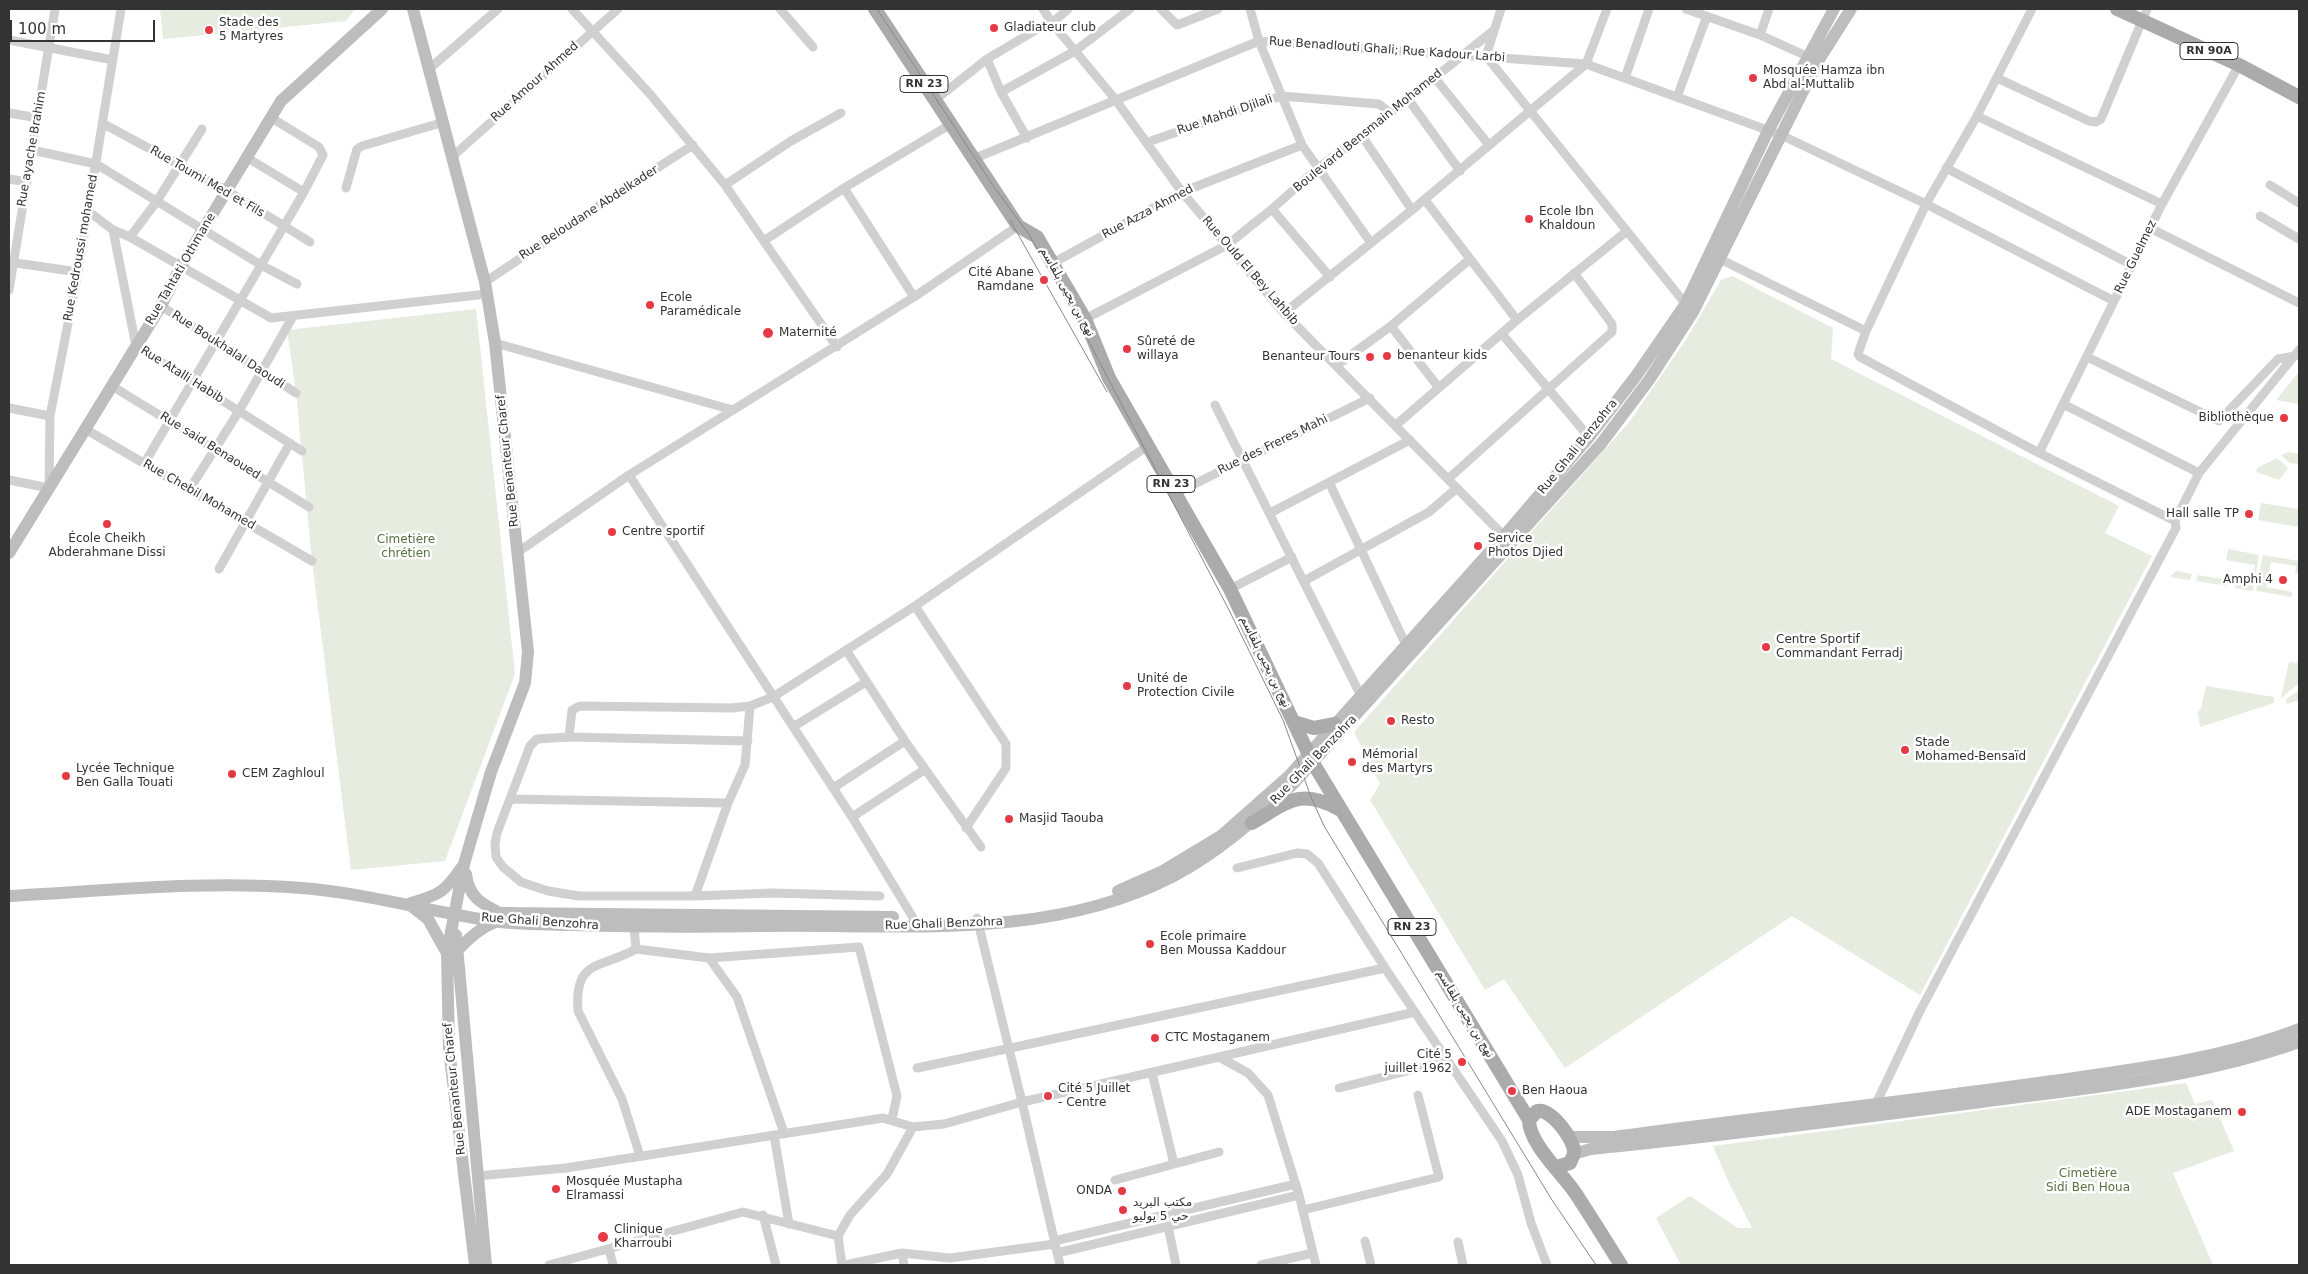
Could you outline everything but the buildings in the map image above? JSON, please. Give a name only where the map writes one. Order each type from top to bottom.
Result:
[{"type":"main road","name":"Rue Tahtati Othmane","points":[[9,553],[112,386],[160,306],[181,266],[281,100],[382,9]]},
{"type":"main road","name":"Rue Benanteur Charef","points":[[413,9],[486,288],[495,343],[518,552],[528,667],[525,683],[492,772],[464,864],[452,953],[449,1049],[475,1265]]},
{"type":"main road","name":"RN 23","points":[[875,9],[974,159],[980,162],[1018,210],[1020,218],[1018,226]]},
{"type":"main road","name":"Rue Ghali Benzohra","points":[[978,922],[1088,900],[1133,885],[1164,871],[1221,836],[1311,758],[1336,724],[1363,701],[1405,643],[1600,445],[1649,380],[1720,259],[1781,136],[1834,9]]},
{"type":"main road","name":"Rue Ghali Benzohra","points":[[499,917],[978,922],[1062,914],[1136,893],[1199,862],[1252,823],[1508,540],[1689,309],[1768,131],[1812,59],[1851,9]]},
{"type":"main road","name":"RN 90A","points":[[2117,9],[2145,14],[2299,96]]},
{"type":"main road","name":"نهج بن يحيى بلقاسم","points":[[1018,226],[1037,237],[1053,263],[1085,319],[1110,378],[1230,589],[1311,758],[1529,1120],[1530,1129],[1550,1163],[1556,1167]]},
{"type":"main road","points":[[1294,722],[1314,728],[1336,724]]},
{"type":"main road","points":[[1252,823],[1288,802],[1305,797],[1320,799],[1340,809]]},
{"type":"main road","points":[[408,903],[427,898],[448,888],[464,864]]},
{"type":"main road","points":[[408,903],[428,919],[452,953],[483,927],[499,917],[481,904],[468,888],[464,864]]},
{"type":"main road","name":"Rue Ghali Benzohra","points":[[9,896],[212,885],[303,888],[408,903],[456,913],[634,927],[917,922]]},
{"type":"main road","name":"Rue Benanteur Charef","points":[[452,953],[486,1265]]},
{"type":"main road","points":[[1621,1265],[1575,1192],[1556,1167],[1591,1149],[1748,1133],[1999,1089],[2169,1064],[2271,1040],[2299,1029]]},
{"type":"main road","points":[[1568,1137],[1614,1137],[2171,1076],[2299,1044]]},
{"type":"main road","points":[[1517,1100],[1554,1115],[1568,1137],[1572,1145],[1575,1192]]},
{"type":"main road","points":[[1529,1120],[1533,1113],[1542,1110]]},
{"type":"street","name":"Rue ayache Brahim","points":[[9,290],[11,262],[27,182],[55,9]]},
{"type":"street","name":"Rue Kedroussi mohamed","points":[[49,488],[50,416],[78,272],[121,9]]},
{"type":"street","points":[[428,70],[498,9]]},
{"type":"street","points":[[572,9],[650,94],[725,185],[765,240],[837,347]]},
{"type":"street","name":"Rue Amour Ahmed","points":[[453,156],[618,9]]},
{"type":"street","points":[[780,9],[812,47]]},
{"type":"street","name":"Rue Ould El Bey Lahbib","points":[[1043,9],[1052,23],[1148,142],[1182,192],[1284,313],[1370,398],[1508,540]]},
{"type":"street","points":[[935,100],[987,59],[1046,24],[1052,23],[1068,9]]},
{"type":"street","points":[[1001,92],[1075,51],[1130,9]]},
{"type":"street","points":[[1161,9],[1177,25],[1218,9]]},
{"type":"street","points":[[1250,9],[1259,42],[1302,145],[1372,243]]},
{"type":"street","points":[[1501,9],[1486,56],[1689,309]]},
{"type":"street","points":[[1284,313],[1425,200],[1586,64],[1607,9]]},
{"type":"street","points":[[1625,78],[1649,9]]},
{"type":"street","points":[[1760,35],[1768,9]]},
{"type":"street","points":[[2032,9],[1977,116],[1926,204],[1858,350],[1860,357],[2039,453],[2174,521]]},
{"type":"street","points":[[1691,10],[1760,35],[1812,59]]},
{"type":"street","points":[[1997,78],[2089,121],[2096,122],[2101,119],[2145,14]]},
{"type":"street","points":[[1677,97],[1707,16]]},
{"type":"street","name":"Boulevard Bensmain Mohamed","points":[[1085,319],[1227,245],[1272,209],[1318,168],[1362,136],[1494,30]]},
{"type":"street","points":[[9,40],[113,60]]},
{"type":"street","name":"Rue Benadlouti Ghali; Rue Kadour Larbi","points":[[974,159],[1115,99],[1259,42],[1463,54],[1586,64],[1781,136],[1926,204],[2114,301]]},
{"type":"street","points":[[987,59],[1001,92],[1027,138]]},
{"type":"street","name":"Rue Guelmez","points":[[2039,453],[2162,204],[2240,65]]},
{"type":"street","points":[[1435,78],[1489,146]]},
{"type":"street","name":"Rue Mahdi Djilali","points":[[1148,142],[1281,96],[1379,104],[1390,113]]},
{"type":"street","points":[[1408,99],[1460,170]]},
{"type":"street","points":[[9,113],[38,118]]},
{"type":"street","points":[[725,185],[791,141],[841,113]]},
{"type":"street","points":[[1977,116],[2162,204]]},
{"type":"street","points":[[144,464],[284,227],[322,155],[322,151],[270,117]]},
{"type":"street","points":[[346,188],[357,149],[444,122]]},
{"type":"street","name":"Rue Toumi Med et Fils","points":[[102,123],[226,190],[310,242]]},
{"type":"street","points":[[765,240],[844,188],[951,124]]},
{"type":"street","points":[[130,237],[157,201],[202,129]]},
{"type":"street","points":[[1362,136],[1412,210]]},
{"type":"street","name":"Rue Azza Ahmed","points":[[1053,263],[1182,192],[1302,145]]},
{"type":"street","name":"Rue Beloudane Abdelkader","points":[[240,302],[272,318],[292,318],[486,288],[615,195],[693,146]]},
{"type":"street","points":[[32,150],[96,164],[261,265],[297,284]]},
{"type":"street","points":[[246,157],[304,192]]},
{"type":"street","points":[[1946,168],[2132,265]]},
{"type":"street","points":[[9,179],[27,182]]},
{"type":"street","points":[[2270,184],[2299,203]]},
{"type":"street","points":[[844,188],[914,297]]},
{"type":"street","points":[[1425,200],[1517,320]]},
{"type":"street","points":[[1272,209],[1330,277]]},
{"type":"street","points":[[88,211],[113,230],[130,237],[240,302]]},
{"type":"street","points":[[2260,216],[2299,239]]},
{"type":"street","points":[[518,552],[629,475],[837,347],[1018,226]]},
{"type":"street","points":[[2150,228],[2299,303]]},
{"type":"street","name":"Rue Atalli Habib","points":[[113,230],[136,346],[302,451]]},
{"type":"street","points":[[1396,425],[1517,320],[1627,231]]},
{"type":"street","points":[[1720,259],[1866,331]]},
{"type":"street","points":[[1337,365],[1391,326],[1470,260]]},
{"type":"street","points":[[11,262],[78,272]]},
{"type":"street","points":[[1448,479],[1550,390],[1612,332],[1613,328],[1574,274]]},
{"type":"street","name":"Rue Boukhalal Daoudi","points":[[160,306],[296,394]]},
{"type":"street","points":[[189,490],[239,410],[292,318]]},
{"type":"street","points":[[1391,326],[1439,388]]},
{"type":"street","points":[[1502,334],[1589,437]]},
{"type":"street","points":[[495,343],[733,410]]},
{"type":"street","points":[[2087,357],[2219,421],[2278,359],[2297,353]]},
{"type":"street","points":[[1874,1110],[1919,1013],[2176,528],[2174,521],[2199,473],[2297,353]]},
{"type":"street","name":"Rue said Benaoued","points":[[112,386],[309,507]]},
{"type":"street","name":"Rue des Freres Mahi","points":[[1176,493],[1370,398]]},
{"type":"street","points":[[2063,404],[2199,473]]},
{"type":"street","points":[[1215,405],[1363,701]]},
{"type":"street","points":[[9,408],[50,416]]},
{"type":"street","name":"Rue Chebil Mohamed","points":[[85,429],[312,561]]},
{"type":"street","points":[[1270,513],[1410,440]]},
{"type":"street","points":[[219,569],[290,443]]},
{"type":"street","points":[[569,737],[572,710],[580,706],[684,708],[750,706],[773,697],[915,606],[1149,445]]},
{"type":"street","points":[[629,475],[852,817],[917,922]]},
{"type":"street","points":[[9,480],[49,488]]},
{"type":"street","points":[[1329,482],[1405,643]]},
{"type":"street","points":[[1304,581],[1429,512],[1457,488]]},
{"type":"street","points":[[1230,589],[1292,557]]},
{"type":"street","points":[[915,606],[1006,744],[1006,768],[966,828]]},
{"type":"street","points":[[846,650],[904,741],[981,847]]},
{"type":"street","points":[[793,728],[866,682]]},
{"type":"street","points":[[695,896],[728,803],[745,765],[750,706]]},
{"type":"street","points":[[748,741],[569,737],[544,738],[532,742],[497,833],[496,857],[503,867],[521,882],[548,892],[579,896],[695,896],[773,893],[880,896]]},
{"type":"street","points":[[833,788],[904,741]]},
{"type":"street","points":[[852,817],[924,770]]},
{"type":"street","points":[[510,799],[728,803]]},
{"type":"street","points":[[1237,868],[1293,853],[1311,856],[1318,862],[1384,968],[1502,1141],[1518,1175],[1531,1223],[1547,1265]]},
{"type":"street","points":[[978,922],[1060,1265]]},
{"type":"street","points":[[634,927],[636,949]]},
{"type":"street","points":[[640,1156],[622,1099],[578,1011],[577,996],[579,983],[588,970],[598,963],[636,949],[709,958],[859,947],[897,1096],[892,1120]]},
{"type":"street","points":[[709,958],[737,997],[784,1133]]},
{"type":"street","points":[[917,1068],[1384,968]]},
{"type":"street","points":[[477,1176],[566,1168],[883,1118],[913,1127],[944,1124],[1022,1102],[1415,1012]]},
{"type":"street","points":[[1219,1057],[1248,1072],[1268,1095],[1296,1184],[1316,1265]]},
{"type":"street","points":[[1339,1088],[1447,1061]]},
{"type":"street","points":[[1152,1072],[1174,1164]]},
{"type":"street","points":[[1303,1210],[1439,1178],[1418,1095]]},
{"type":"street","points":[[913,1127],[887,1174],[850,1215],[838,1236],[843,1265],[902,1253],[951,1262],[1168,1226],[1299,1195]]},
{"type":"street","points":[[774,1135],[788,1224]]},
{"type":"street","points":[[1115,1180],[1219,1152]]},
{"type":"street","points":[[1055,1246],[1296,1184]]},
{"type":"street","points":[[549,1265],[743,1212],[763,1215],[788,1224],[838,1236]]},
{"type":"street","points":[[763,1215],[776,1265]]},
{"type":"street","points":[[1168,1226],[1176,1265]]},
{"type":"street","points":[[1365,1241],[1371,1265]]},
{"type":"street","points":[[1458,1242],[1463,1265]]},
{"type":"street","points":[[609,1249],[613,1265]]},
{"type":"street","points":[[902,1253],[904,1265]]},
{"type":"street","points":[[1261,1265],[1313,1253]]},
{"type":"green space","name":"Stade des 5 Martyres","points":[[160,9],[355,9],[346,21],[163,39]]},
{"type":"green space","name":"Centre Sportif Commandant Ferradj","points":[[1732,276],[1833,328],[1831,359],[2119,506],[2105,533],[2152,556],[1920,995],[1792,916],[1565,1068],[1504,979],[1485,990],[1370,800],[1380,784],[1354,732],[1630,421],[1687,338],[1721,280]]},
{"type":"green space","name":"Cimetière chrétien","points":[[476,309],[515,674],[445,861],[351,870],[312,561],[296,393],[287,330]]},
{"type":"green space","points":[[2299,372],[2299,404],[2276,400]]},
{"type":"green space","points":[[2289,452],[2299,454],[2299,464],[2290,463],[2281,455]]},
{"type":"green space","points":[[2277,458],[2288,468],[2279,480],[2256,472],[2257,468]]},
{"type":"green space","points":[[2261,503],[2299,509],[2299,527],[2258,520]]},
{"type":"green space","points":[[2228,549],[2259,555],[2253,591],[2235,588],[2236,581],[2252,584],[2255,565],[2226,560]]},
{"type":"green space","points":[[2263,555],[2299,561],[2299,573],[2295,573],[2296,566],[2271,562],[2266,587],[2292,592],[2292,597],[2256,591]]},
{"type":"green space","points":[[2176,571],[2192,574],[2190,580],[2170,577]]},
{"type":"green space","points":[[2198,575],[2228,580],[2227,586],[2196,581]]},
{"type":"green space","points":[[2298,659],[2299,683],[2281,698],[2289,662],[2297,663]]},
{"type":"green space","points":[[2206,686],[2274,697],[2274,703],[2200,727],[2198,712],[2201,709]]},
{"type":"green space","points":[[2299,690],[2299,700],[2287,704],[2286,699]]},
{"type":"green space","name":"Cimetière Sidi Ben Houa","points":[[2186,1083],[2195,1104],[2212,1100],[2234,1151],[2173,1173],[2213,1265],[1681,1265],[1656,1218],[1690,1196],[1738,1228],[1752,1228],[1713,1146]]},
{"type":"tram line","points":[[877,9],[994,187],[1028,233],[1076,317],[1229,610],[1283,720],[1311,797],[1324,826],[1552,1200],[1596,1265]]},
{"type":"tram line","points":[[1010,220],[1107,392]]},
{"type":"place","name":"Gladiateur club","points":[[994,28]]},
{"type":"place","name":"Stade des 5 Martyres","points":[[209,30]]},
{"type":"place","name":"Mosquée Hamza ibn Abd al-Muttalib","points":[[1753,78]]},
{"type":"place","name":"Ecole Ibn Khaldoun","points":[[1529,219]]},
{"type":"place","name":"Cité Abane Ramdane","points":[[1044,280]]},
{"type":"place","name":"Ecole Paramédicale","points":[[650,305]]},
{"type":"place","name":"Maternité","points":[[768,333]]},
{"type":"place","name":"Sûreté de willaya","points":[[1127,349]]},
{"type":"place","name":"benanteur kids","points":[[1387,356]]},
{"type":"place","name":"Benanteur Tours","points":[[1370,357]]},
{"type":"place","name":"Bibliothèque","points":[[2284,418]]},
{"type":"place","name":"Hall salle TP","points":[[2249,514]]},
{"type":"place","name":"École Cheikh Abderahmane Dissi","points":[[107,524]]},
{"type":"place","name":"Centre sportif","points":[[612,532]]},
{"type":"place","name":"Service Photos Djied","points":[[1478,546]]},
{"type":"place","name":"Amphi 4","points":[[2283,580]]},
{"type":"place","name":"Centre Sportif Commandant Ferradj","points":[[1766,647]]},
{"type":"place","name":"Unité de Protection Civile","points":[[1127,686]]},
{"type":"place","name":"Resto","points":[[1391,721]]},
{"type":"place","name":"Stade Mohamed-Bensaïd","points":[[1905,750]]},
{"type":"place","name":"Mémorial des Martyrs","points":[[1352,762]]},
{"type":"place","name":"CEM Zaghloul","points":[[232,774]]},
{"type":"place","name":"Lycée Technique Ben Galla Touati","points":[[66,776]]},
{"type":"place","name":"Masjid Taouba","points":[[1009,819]]},
{"type":"place","name":"Ecole primaire Ben Moussa Kaddour","points":[[1150,944]]},
{"type":"place","name":"CTC Mostaganem","points":[[1155,1038]]},
{"type":"place","name":"Cité 5 juillet 1962","points":[[1462,1062]]},
{"type":"place","name":"Ben Haoua","points":[[1512,1091]]},
{"type":"place","name":"Cité 5 Juillet - Centre","points":[[1048,1096]]},
{"type":"place","name":"ADE Mostaganem","points":[[2242,1112]]},
{"type":"place","name":"Mosquée Mustapha Elramassi","points":[[556,1189]]},
{"type":"place","name":"ONDA","points":[[1122,1191]]},
{"type":"place","name":"مكتب البريد حي 5 يوليو","points":[[1123,1210]]},
{"type":"place","name":"Clinique Kharroubi","points":[[603,1237]]}]
